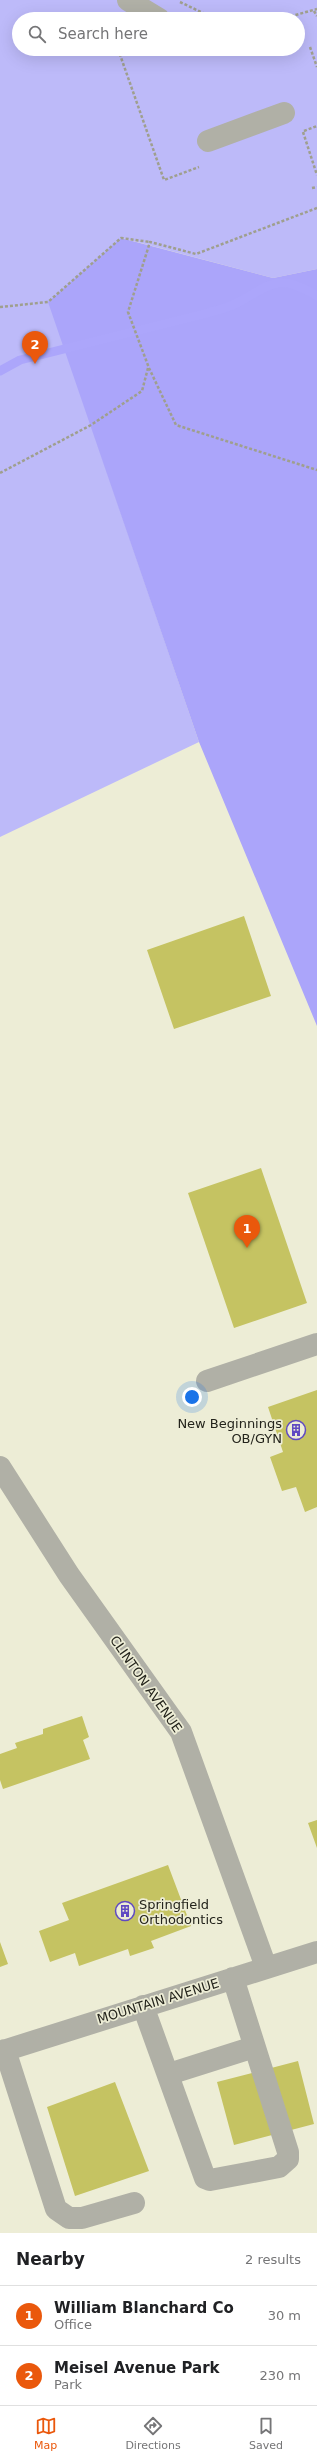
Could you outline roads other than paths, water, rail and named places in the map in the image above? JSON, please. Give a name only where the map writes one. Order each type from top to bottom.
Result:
[{"type":"street","points":[[128,0],[148,12]]},
{"type":"street","points":[[208,141],[284,113]]},
{"type":"street","points":[[207,1381],[317,1344]]},
{"type":"street","name":"CLINTON AVENUE","points":[[0,1467],[69,1575],[181,1732],[266,1967]]},
{"type":"street","name":"MOUNTAIN AVENUE","points":[[2,2051],[317,1952]]},
{"type":"street","points":[[143,2006],[169,2074],[205,2178],[210,2180],[279,2167],[288,2159],[288,2152],[233,1978]]},
{"type":"street","points":[[169,2074],[254,2047]]},
{"type":"street","points":[[2,2051],[56,2208],[69,2218],[82,2218],[134,2203]]},
{"type":"waterway","points":[[0,371],[20,360],[225,308],[274,284],[292,284],[317,296]]},
{"type":"place","name":"Meisel Avenue Park","points":[[35,364]]},
{"type":"place","name":"William Blanchard Co","points":[[247,1248]]},
{"type":"place","name":"New Beginnings OB/GYN","points":[[296,1430]]},
{"type":"place","name":"Springfield Orthodontics","points":[[125,1911]]}]
